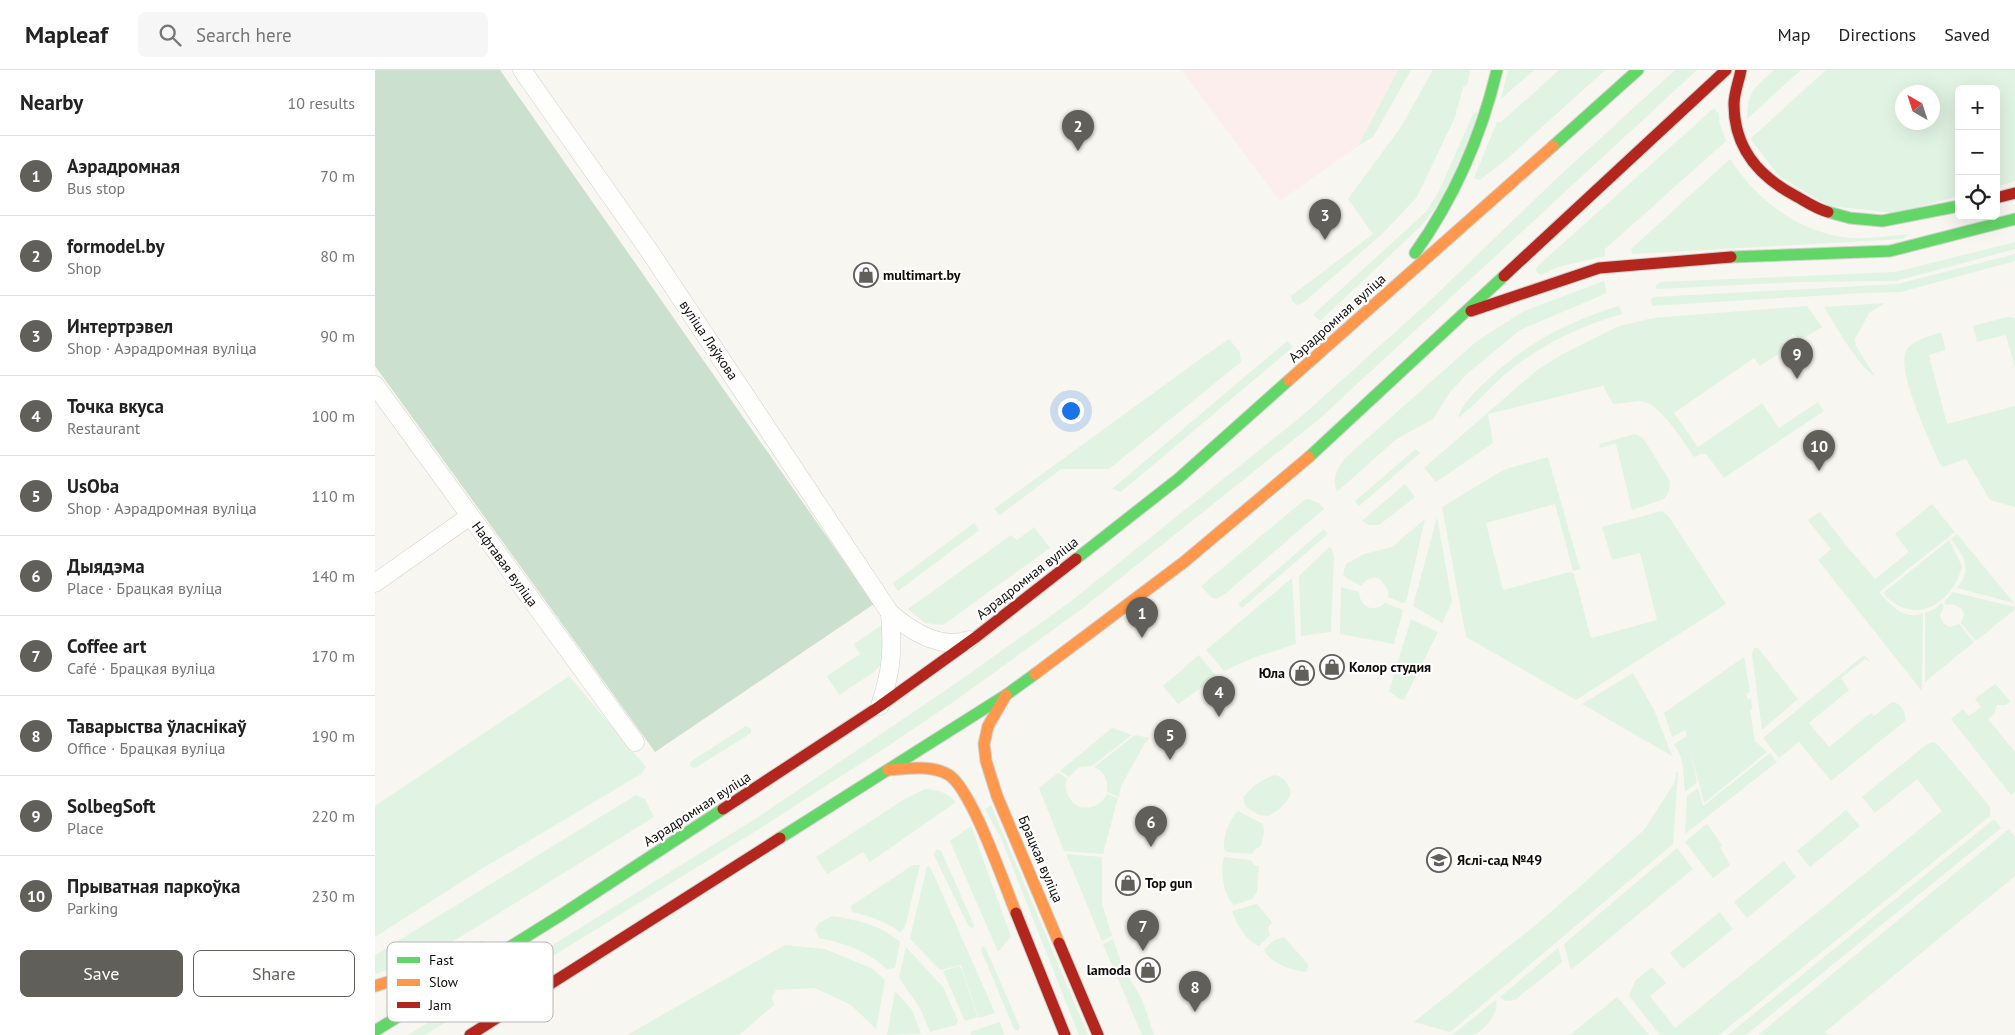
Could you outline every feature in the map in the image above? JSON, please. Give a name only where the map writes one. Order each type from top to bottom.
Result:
[{"type":"main road","points":[[1383,296],[1436,226],[1460,181],[1489,104],[1497,70]]},
{"type":"main road","name":"Аэрадромная вуліца","points":[[517,942],[879,706],[976,637],[1178,479],[1639,70]]},
{"type":"main road","points":[[553,983],[1006,695],[1121,610],[1305,461],[1726,70]]},
{"type":"main road","points":[[1741,70],[1734,103],[1739,139],[1749,158],[1764,175],[1790,193],[1823,211],[1850,218],[1882,222],[1955,207]]},
{"type":"main road","points":[[2000,197],[2015,193]]},
{"type":"main road","points":[[1463,313],[1599,268],[1621,264],[1890,251],[2015,219]]},
{"type":"main road","name":"Брацкая вуліца","points":[[1006,695],[988,726],[984,747],[985,764],[1098,1035]]},
{"type":"main road","points":[[889,770],[930,768],[944,772],[957,782],[974,811],[1065,1035]]},
{"type":"main road","points":[[497,942],[561,915]]},
{"type":"main road","points":[[375,986],[387,982]]},
{"type":"main road","name":"Аэрадромная вуліца","points":[[375,1030],[388,1022]]},
{"type":"main road","points":[[470,1035],[491,1022]]},
{"type":"main road","points":[[489,1035],[499,1022]]},
{"type":"street","name":"вуліца Ляўкова","points":[[522,70],[655,260],[890,613],[919,634],[939,640],[959,643],[976,637]]},
{"type":"street","name":"Нафтавая вуліца","points":[[375,385],[635,742]]},
{"type":"street","points":[[375,583],[470,516]]},
{"type":"street","name":"вуліца Ляўкова","points":[[879,706],[889,679],[893,652],[890,613]]},
{"type":"shaded area","points":[[1181,70],[1398,70],[1358,146],[1280,201]]},
{"type":"green space","points":[[375,70],[500,70],[874,604],[655,752],[375,366]]},
{"type":"green space","points":[[1398,70],[1411,70],[1373,137],[1358,146]]},
{"type":"green space","points":[[1433,70],[1470,70],[1468,83],[1463,87],[1455,117],[1417,197],[1383,233],[1303,303],[1297,305],[1292,301],[1291,296],[1373,234],[1348,199],[1401,127]]},
{"type":"green space","points":[[1508,70],[1534,70],[1501,99]]},
{"type":"green space","points":[[1559,70],[1605,70],[1507,159],[1480,180],[1474,178],[1497,122],[1501,122]]},
{"type":"green space","points":[[1675,70],[1697,70],[1317,421],[1083,608],[959,698],[885,748],[759,829],[553,956],[553,945],[755,819],[955,684],[1070,602],[1303,415],[1422,308],[1556,179]]},
{"type":"green space","points":[[1774,70],[1801,70],[1747,119],[1749,102],[1753,91]]},
{"type":"green space","points":[[1826,70],[2015,70],[2015,181],[2000,186],[2000,85],[1955,85],[1955,197],[1896,213],[1828,206],[1779,176],[1750,139]]},
{"type":"green space","points":[[1714,108],[1719,114],[1719,122],[1726,141],[1605,249],[1605,256],[1558,267],[1541,275],[1537,273],[1536,269],[1539,265]]},
{"type":"green space","points":[[1474,112],[1480,113],[1450,186],[1440,202],[1421,226],[1320,321],[1313,315],[1426,212],[1439,191]]},
{"type":"green space","points":[[1730,159],[1753,188],[1781,212],[1797,222],[1832,235],[1851,238],[1908,234],[1903,239],[1632,254],[1631,249]]},
{"type":"green space","points":[[2015,242],[2015,249],[1896,281],[1801,282],[1656,289],[1656,285],[1660,282],[1895,272]]},
{"type":"green space","points":[[2015,254],[2015,261],[1901,292],[1652,306],[1651,300],[1654,297],[1898,284]]},
{"type":"green space","points":[[1604,281],[1607,293],[1520,330],[1468,373],[1450,392],[1433,419],[1395,440],[1337,492],[1335,478],[1345,458],[1477,341],[1524,311]]},
{"type":"green space","points":[[1885,303],[1869,313],[1855,339],[1856,346],[1875,376],[1854,355],[1824,307]]},
{"type":"green space","points":[[1619,306],[1622,314],[1574,331],[1530,355],[1503,376],[1458,418],[1470,397],[1495,373],[1527,348],[1562,328],[1599,312]]},
{"type":"green space","points":[[1807,306],[1822,327],[1799,341],[1794,334],[1782,342],[1786,349],[1760,366],[1754,358],[1674,413],[1698,447],[1762,403],[1779,428],[1818,402],[1824,411],[1724,478],[1706,454],[1694,457],[1663,415],[1655,408],[1648,403],[1640,401],[1613,404],[1602,384],[1602,386],[1488,414],[1493,443],[1436,482],[1424,468],[1537,370],[1563,354],[1619,326],[1653,318]]},
{"type":"green space","points":[[2007,317],[2015,318],[2015,368],[2006,335],[1977,342],[1973,326]]},
{"type":"green space","points":[[1941,332],[1946,350],[1929,355],[1947,424],[2015,406],[2015,507],[1990,500],[1966,459],[1943,467],[1941,466],[1923,425],[1910,389],[1904,359],[1907,349],[1914,343]]},
{"type":"green space","points":[[1229,339],[1240,352],[1241,362],[1109,469],[1061,469],[1000,515],[994,509],[1203,357]]},
{"type":"green space","points":[[1287,341],[1293,347],[1121,492],[1112,489]]},
{"type":"green space","points":[[1635,434],[1643,438],[1670,481],[1669,491],[1664,499],[1632,510],[1616,444],[1600,448],[1599,444]]},
{"type":"green space","points":[[1416,449],[1420,453],[1359,506],[1355,501]]},
{"type":"green space","points":[[1548,457],[1580,569],[1573,571],[1555,504],[1486,523],[1503,590],[1570,572],[1574,574],[1591,638],[1657,620],[1640,553],[1612,560],[1602,527],[1662,511],[1669,517],[1726,604],[1576,700],[1466,637],[1442,507],[1503,470]]},
{"type":"green space","points":[[1405,484],[1415,497],[1379,525],[1369,525],[1362,521]]},
{"type":"green space","points":[[1308,499],[1319,503],[1324,509],[1225,594],[1216,599],[1211,597],[1201,586],[1304,500]]},
{"type":"green space","points":[[1932,504],[1955,532],[1879,592],[1888,602],[1904,613],[1916,615],[1923,613],[1922,691],[1818,560],[1831,549],[1808,520],[1820,512],[1875,579],[1909,552],[1895,534]]},
{"type":"green space","points":[[1437,517],[1452,602],[1442,623],[1413,606]]},
{"type":"green space","points":[[1425,519],[1406,602],[1402,603],[1388,597],[1388,590],[1380,579],[1369,579],[1361,586],[1346,578],[1343,574],[1346,564],[1364,554],[1392,547]]},
{"type":"green space","points":[[974,523],[979,530],[898,591],[893,583]]},
{"type":"green space","points":[[1034,527],[1050,548],[943,625],[925,623],[908,609],[1011,535],[1017,540]]},
{"type":"green space","points":[[1324,529],[1328,534],[1242,608],[1238,604]]},
{"type":"green space","points":[[1957,534],[2014,603],[1957,588],[1962,581],[1966,568],[1963,557],[1951,539]]},
{"type":"green space","points":[[1949,540],[1962,566],[1957,580],[1941,600],[1930,607],[1919,610],[1907,609],[1895,603],[1883,593]]},
{"type":"green space","points":[[1329,547],[1332,549],[1334,557],[1331,632],[1301,636],[1299,576]]},
{"type":"green space","points":[[1292,578],[1296,644],[1250,659],[1224,671],[1206,650]]},
{"type":"green space","points":[[1341,587],[1359,592],[1362,602],[1368,607],[1376,608],[1385,603],[1403,610],[1394,644],[1340,634]]},
{"type":"green space","points":[[1953,592],[2015,607],[2015,609],[1976,641],[1961,623],[1964,615],[1962,609],[1953,604],[1946,605],[1944,602]]},
{"type":"green space","points":[[1941,603],[1944,606],[1940,616],[1944,624],[1950,627],[1959,624],[1974,642],[1925,682],[1925,613],[1935,609]]},
{"type":"green space","points":[[1411,619],[1438,632],[1404,700],[1389,691]]},
{"type":"green space","points":[[883,624],[886,659],[874,672],[839,695],[827,676],[860,654],[854,644]]},
{"type":"green space","points":[[1754,648],[1758,648],[1798,699],[1762,730],[1752,654]]},
{"type":"green space","points":[[1199,655],[1217,677],[1178,704],[1163,686]]},
{"type":"green space","points":[[1864,655],[1872,664],[1865,659],[1841,678],[1849,690],[1809,723],[1829,747],[1871,713],[1874,716],[1892,702],[1903,708],[1905,721],[1831,781],[1799,742],[1779,758],[1763,738]]},
{"type":"green space","points":[[1744,657],[1750,691],[1746,694],[1748,700],[1751,698],[1752,709],[1750,711],[1755,741],[1767,752],[1704,803],[1690,749],[1697,782],[1685,792],[1682,761],[1674,744],[1687,736],[1685,730],[1672,737],[1664,713]]},
{"type":"green space","points":[[1633,673],[1654,710],[1672,756],[1582,704]]},
{"type":"green space","points":[[569,676],[646,767],[641,774],[483,868],[375,937],[375,806]]},
{"type":"green space","points":[[1995,684],[2010,701],[2006,705],[1997,705],[1994,714],[1988,719],[2015,752],[2015,792],[2011,795],[1951,719],[1963,709],[1969,716],[1981,707],[1975,699]]},
{"type":"green space","points":[[746,726],[751,729],[751,733],[697,767],[693,768],[690,766],[690,762]]},
{"type":"green space","points":[[1112,728],[1132,735],[1092,766],[1079,767],[1069,777],[1060,771]]},
{"type":"green space","points":[[1135,735],[1150,738],[1145,743],[1121,786],[1119,797],[1107,792],[1105,777],[1101,771],[1094,767]]},
{"type":"green space","points":[[1934,742],[1990,807],[1990,816],[1719,1035],[1660,1035],[1629,996],[1635,981],[1652,967],[1666,983],[1650,996],[1675,1028],[1942,811],[1917,779],[1875,813],[1862,797],[1927,744]]},
{"type":"green space","points":[[1770,753],[1777,762],[1685,834],[1687,796],[1698,788],[1703,806]]},
{"type":"green space","points":[[1676,772],[1678,772],[1673,844],[1450,1032],[1414,1022],[1537,924],[1644,830],[1675,782]]},
{"type":"green space","points":[[1058,773],[1067,778],[1066,791],[1072,802],[1079,807],[1088,808],[1095,806],[1107,794],[1118,798],[1103,854],[1064,851],[1039,788]]},
{"type":"green space","points":[[1275,775],[1281,777],[1287,783],[1290,790],[1289,799],[1286,803],[1269,816],[1259,815],[1246,807],[1243,798],[1246,794],[1261,781]]},
{"type":"green space","points":[[925,789],[942,792],[956,802],[870,862],[863,852],[827,874],[816,857],[903,800]]},
{"type":"green space","points":[[636,795],[645,799],[654,817],[457,939],[451,942],[396,942]]},
{"type":"green space","points":[[991,805],[1088,1035],[1079,1035],[1001,838],[987,813],[986,809]]},
{"type":"green space","points":[[1846,810],[1860,826],[1810,867],[1797,851]]},
{"type":"green space","points":[[1238,811],[1263,824],[1264,831],[1261,846],[1254,850],[1252,854],[1226,852],[1224,849],[1227,829]]},
{"type":"green space","points":[[1994,819],[2001,828],[1746,1035],[1728,1035]]},
{"type":"green space","points":[[1707,824],[1722,845],[1720,847],[1730,865],[1713,878],[1685,842]]},
{"type":"green space","points":[[971,826],[1011,937],[998,952],[950,841]]},
{"type":"green space","points":[[2009,829],[2015,837],[2015,876],[1825,1032],[1828,1035],[1758,1035]]},
{"type":"green space","points":[[1677,848],[1693,869],[1571,970],[1564,944]]},
{"type":"green space","points":[[936,849],[941,851],[974,925],[973,928],[969,927],[934,855]]},
{"type":"green space","points":[[1066,854],[1102,857],[1102,904],[1112,936],[1102,941]]},
{"type":"green space","points":[[1224,857],[1251,860],[1254,865],[1259,866],[1257,892],[1252,899],[1234,905],[1230,901],[1223,882],[1222,869]]},
{"type":"green space","points":[[1784,861],[1796,877],[1747,918],[1734,902]]},
{"type":"green space","points":[[913,865],[920,865],[905,927],[900,932],[877,919],[852,912],[851,906]]},
{"type":"green space","points":[[927,866],[930,867],[937,882],[995,1013],[979,1018],[961,965],[940,970],[910,939]]},
{"type":"green space","points":[[1257,904],[1272,922],[1268,928],[1270,935],[1259,946],[1246,936],[1232,911]]},
{"type":"green space","points":[[1720,912],[1733,929],[1683,969],[1670,953]]},
{"type":"green space","points":[[832,916],[877,927],[893,936],[900,942],[895,968],[887,969],[871,957],[855,949],[819,938],[815,929],[819,923]]},
{"type":"green space","points":[[1284,937],[1308,964],[1306,972],[1282,965],[1267,955],[1264,950],[1274,940]]},
{"type":"green space","points":[[1113,939],[1123,968],[1142,999],[1154,1035],[1142,1035],[1103,944]]},
{"type":"green space","points":[[785,945],[825,949],[873,969],[885,980],[876,1029],[851,1005],[815,988],[776,990],[772,997],[774,1005],[739,1035],[627,1035]]},
{"type":"green space","points":[[983,946],[1020,1027],[1018,1031],[1014,1029],[981,950]]},
{"type":"green space","points":[[906,947],[943,987],[958,1021],[956,1025],[930,1032],[920,1008],[899,978]]},
{"type":"green space","points":[[387,948],[387,970],[375,974],[375,955]]},
{"type":"green space","points":[[1558,948],[1562,962],[1515,1000],[1505,1001],[1500,997]]},
{"type":"green space","points":[[959,966],[978,1017],[965,1021],[943,971]]},
{"type":"green space","points":[[895,991],[912,1010],[921,1034],[887,1035]]},
{"type":"green space","points":[[1617,997],[1649,1035],[1570,1035]]},
{"type":"green space","points":[[1496,1000],[1496,1010],[1482,1030],[1473,1035],[1452,1035]]},
{"type":"green space","points":[[429,1022],[446,1022],[425,1035],[408,1035]]},
{"type":"green space","points":[[1000,1022],[1004,1035],[971,1035],[970,1032]]},
{"type":"traffic: fast","points":[[1415,253],[1442,210],[1465,166],[1475,143],[1497,70]]},
{"type":"traffic: fast","points":[[1553,146],[1638,70]]},
{"type":"traffic: fast","points":[[1828,212],[1850,218],[1882,221],[1955,207]]},
{"type":"traffic: fast","points":[[1731,257],[1890,251],[2015,219]]},
{"type":"traffic: fast","points":[[1309,457],[1504,276]]},
{"type":"traffic: fast","points":[[1076,559],[1178,479],[1289,380]]},
{"type":"traffic: fast","points":[[780,838],[1006,695],[1035,674]]},
{"type":"traffic: fast","points":[[518,942],[723,809]]},
{"type":"traffic: fast","points":[[375,1031],[389,1022]]},
{"type":"traffic: slow","points":[[1289,380],[1553,146]]},
{"type":"traffic: slow","points":[[1035,674],[1184,562],[1309,457]]},
{"type":"traffic: slow","points":[[1006,695],[988,726],[984,744],[986,761],[997,796],[1059,943]]},
{"type":"traffic: slow","points":[[888,770],[935,769],[949,775],[958,784],[977,818],[1016,913]]},
{"type":"traffic: slow","points":[[375,986],[387,982]]},
{"type":"traffic: jam","points":[[1504,276],[1726,70]]},
{"type":"traffic: jam","points":[[1741,70],[1734,100],[1735,119],[1738,134],[1750,158],[1759,169],[1781,187],[1815,207],[1828,212]]},
{"type":"traffic: jam","points":[[2000,197],[2015,193]]},
{"type":"traffic: jam","points":[[1471,311],[1599,268],[1731,257]]},
{"type":"traffic: jam","points":[[723,809],[880,706],[976,637],[1076,559]]},
{"type":"traffic: jam","points":[[553,982],[780,838]]},
{"type":"traffic: jam","points":[[1016,913],[1065,1035]]},
{"type":"traffic: jam","points":[[1059,943],[1098,1035]]},
{"type":"traffic: jam","points":[[470,1035],[490,1022]]},
{"type":"place","name":"formodel.by","points":[[1078,151]]},
{"type":"place","name":"Интертрэвел","points":[[1325,240]]},
{"type":"place","name":"multimart.by","points":[[866,275]]},
{"type":"place","name":"SolbegSoft","points":[[1797,379]]},
{"type":"place","name":"Прыватная паркоўка","points":[[1819,471]]},
{"type":"place","name":"Аэрадромная","points":[[1142,638]]},
{"type":"place","name":"Колор студия","points":[[1332,667]]},
{"type":"place","name":"Юла","points":[[1302,673]]},
{"type":"place","name":"Точка вкуса","points":[[1219,717]]},
{"type":"place","name":"UsOba","points":[[1170,760]]},
{"type":"place","name":"Дыядэма","points":[[1151,847]]},
{"type":"place","name":"Яслі-сад №49","points":[[1439,860]]},
{"type":"place","name":"Top gun","points":[[1128,883]]},
{"type":"place","name":"Coffee art","points":[[1143,951]]},
{"type":"place","name":"lamoda","points":[[1148,970]]},
{"type":"place","name":"Таварыства ўласнікаў","points":[[1195,1012]]}]
